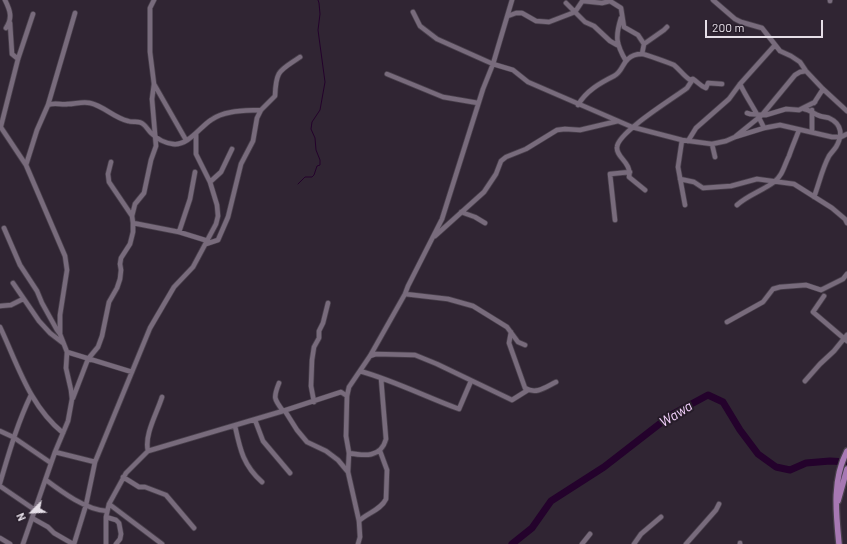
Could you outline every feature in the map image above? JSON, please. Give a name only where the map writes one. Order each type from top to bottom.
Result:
[{"type":"main road","points":[[839,544],[836,486],[846,454]]},
{"type":"main road","points":[[836,509],[847,469]]},
{"type":"street","points":[[6,0],[10,16],[12,54],[18,59]]},
{"type":"street","points":[[72,399],[88,359],[98,347],[102,336],[109,302],[120,279],[122,270],[120,264],[121,258],[130,244],[133,223],[132,216],[135,204],[144,193],[151,160],[156,146],[152,99],[154,84],[150,52],[150,8],[154,0]]},
{"type":"street","points":[[358,544],[360,537],[359,521],[348,472],[346,396],[349,387],[370,356],[405,294],[442,219],[482,89],[493,64],[512,0]]},
{"type":"street","points":[[508,16],[516,13],[522,13],[530,16],[536,21],[549,22],[575,12],[583,0],[602,3],[610,1],[621,8],[624,27],[638,35],[644,44]]},
{"type":"street","points":[[713,0],[735,19],[762,28],[780,51],[800,62],[806,71],[823,89],[847,111]]},
{"type":"street","points":[[566,3],[585,22],[594,26],[610,41],[617,45],[626,61]]},
{"type":"street","points":[[413,12],[420,26],[437,39],[493,64],[513,70],[528,82],[578,105],[632,127],[682,140],[712,144],[726,141],[764,128],[780,125],[832,137],[841,137],[847,134]]},
{"type":"street","points":[[26,165],[37,130],[48,105],[75,13]]},
{"type":"street","points":[[32,14],[0,126],[26,165],[66,256],[67,270],[60,315],[60,334]]},
{"type":"street","points":[[617,45],[618,28],[622,14]]},
{"type":"street","points":[[6,28],[10,23]]},
{"type":"street","points":[[642,54],[644,44],[666,27]]},
{"type":"street","points":[[688,141],[696,128],[729,98],[775,45]]},
{"type":"street","points":[[578,105],[583,97],[597,86],[620,72],[626,61],[636,55],[642,54],[673,64],[682,74],[690,80],[693,79],[702,87],[706,88],[708,83],[722,84]]},
{"type":"street","points":[[133,223],[179,232],[207,242],[218,240],[228,217],[241,164],[252,141],[257,118],[261,110],[275,96],[276,77],[282,70],[300,57]]},
{"type":"street","points":[[735,137],[760,116],[795,75],[806,71]]},
{"type":"street","points":[[387,74],[443,97],[478,104]]},
{"type":"street","points":[[645,190],[629,177],[630,172],[628,166],[617,148],[618,143],[632,127],[687,88],[693,79]]},
{"type":"street","points":[[154,84],[186,140]]},
{"type":"street","points":[[740,84],[749,103],[760,116],[764,128]]},
{"type":"street","points":[[812,132],[812,106],[823,89]]},
{"type":"street","points":[[48,105],[51,103],[68,104],[89,102],[103,107],[111,113],[128,121],[143,123],[156,137],[174,144],[186,140],[196,134],[210,120],[224,113],[261,110]]},
{"type":"street","points":[[747,113],[760,116],[786,109],[799,110],[815,102]]},
{"type":"street","points":[[804,108],[813,111],[820,116],[828,118],[839,126],[841,132],[841,137],[824,167],[814,197]]},
{"type":"street","points":[[433,238],[484,192],[496,174],[501,161],[506,157],[526,149],[556,130],[580,130],[618,121]]},
{"type":"street","points":[[737,205],[744,198],[764,189],[775,181],[785,169],[788,157],[799,130]]},
{"type":"street","points":[[32,518],[73,544],[86,505],[95,462],[150,328],[174,287],[193,267],[216,224],[218,216],[217,205],[210,182],[196,154],[196,134]]},
{"type":"street","points":[[682,140],[678,167],[685,205]]},
{"type":"street","points":[[712,144],[715,157]]},
{"type":"street","points":[[210,182],[221,172],[232,149]]},
{"type":"street","points":[[110,162],[108,174],[109,182],[132,216]]},
{"type":"street","points":[[179,232],[190,199],[195,172]]},
{"type":"street","points":[[615,220],[610,174],[630,172]]},
{"type":"street","points":[[680,179],[694,182],[703,188],[731,186],[757,180],[794,184],[832,208],[845,219],[847,223]]},
{"type":"street","points":[[461,212],[475,217],[485,223]]},
{"type":"street","points":[[4,228],[20,265],[37,291],[42,304],[60,334],[67,352],[66,368],[72,390],[68,421],[55,452],[23,544],[19,544]]},
{"type":"street","points":[[727,322],[763,302],[773,289],[806,285],[821,290],[843,278],[847,274]]},
{"type":"street","points":[[13,282],[39,321],[50,333],[63,343]]},
{"type":"street","points":[[405,294],[448,299],[473,306],[507,327],[518,342],[525,345]]},
{"type":"street","points":[[805,381],[846,338],[813,312],[824,296]]},
{"type":"street","points":[[0,306],[11,305],[24,299]]},
{"type":"street","points":[[314,402],[311,386],[312,360],[314,347],[319,338],[319,332],[323,324],[328,303]]},
{"type":"street","points":[[0,327],[31,395],[41,411],[63,433]]},
{"type":"street","points":[[511,332],[509,343],[511,352],[525,388],[535,391],[541,390],[556,382]]},
{"type":"street","points":[[67,352],[132,372]]},
{"type":"street","points":[[370,356],[376,354],[415,355],[512,400],[528,390]]},
{"type":"street","points":[[360,371],[398,383],[426,397],[459,409],[471,381]]},
{"type":"street","points":[[348,453],[358,455],[371,454],[380,451],[384,447],[386,439],[381,378]]},
{"type":"street","points":[[279,383],[274,395],[275,400],[297,430],[307,442],[326,451],[338,460],[348,472]]},
{"type":"street","points":[[106,544],[106,517],[109,504],[123,477],[143,454],[148,451],[314,402],[341,392],[349,387]]},
{"type":"street","points":[[341,392],[346,396]]},
{"type":"street","points":[[31,395],[13,437],[0,485],[35,510]]},
{"type":"street","points":[[148,451],[148,435],[162,398]]},
{"type":"street","points":[[255,420],[263,441],[290,473]]},
{"type":"street","points":[[235,426],[242,456],[248,468],[262,482]]},
{"type":"street","points":[[0,431],[13,437],[52,463]]},
{"type":"street","points":[[359,521],[364,516],[378,508],[386,499],[387,470],[380,451]]},
{"type":"street","points":[[55,452],[95,462]]},
{"type":"street","points":[[123,477],[139,487],[145,487],[166,495],[194,528]]},
{"type":"street","points":[[46,480],[66,494],[86,505],[107,511]]},
{"type":"street","points":[[109,504],[162,544]]},
{"type":"street","points":[[686,544],[720,504]]},
{"type":"street","points":[[106,517],[116,520],[119,523],[120,539],[116,544]]},
{"type":"street","points":[[634,544],[641,534],[661,517]]},
{"type":"street","points":[[582,544],[590,534]]},
{"type":"street","points":[[0,538],[10,544]]},
{"type":"waterway","points":[[298,184],[305,177],[312,177],[317,166],[320,165],[320,160],[316,150],[315,138],[311,129],[312,122],[320,110],[325,82],[318,30],[320,14],[318,0]]},
{"type":"waterway","name":"Wawa","points":[[512,544],[532,528],[551,501],[604,467],[671,415],[708,395],[723,402],[740,430],[758,454],[776,467],[790,470],[806,463],[830,461],[847,462]]}]
